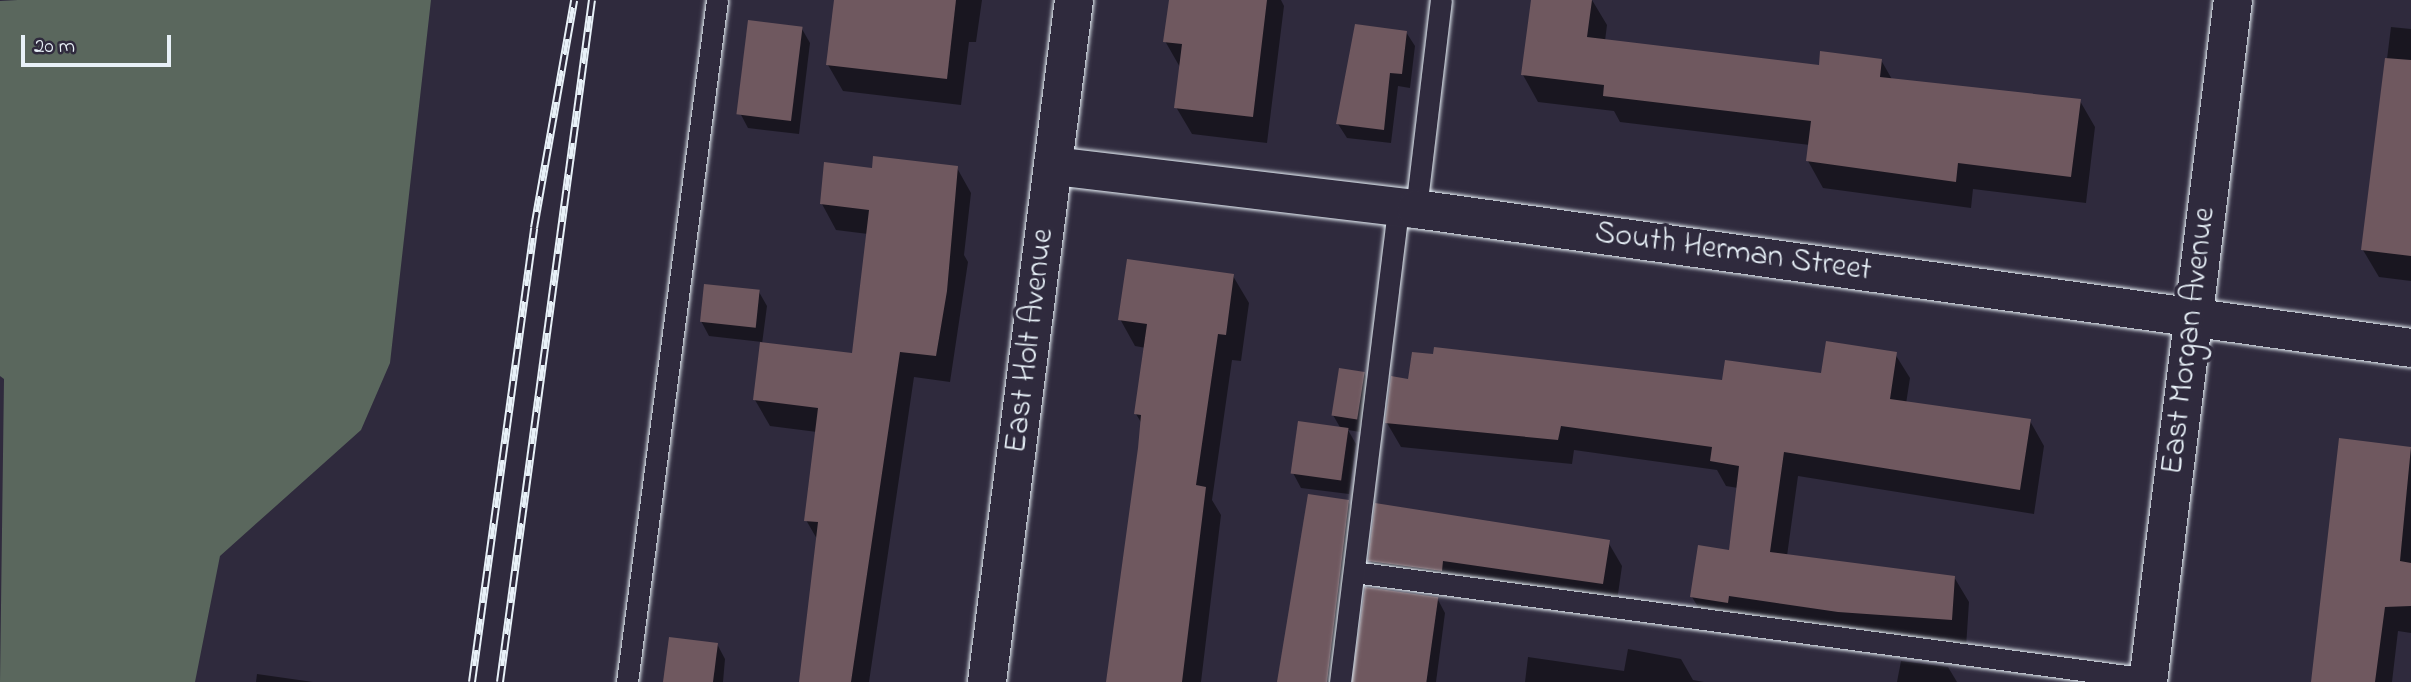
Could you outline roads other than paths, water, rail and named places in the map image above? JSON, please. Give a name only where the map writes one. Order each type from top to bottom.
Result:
[{"type":"street","name":"East Holt Avenue","points":[[987,682],[1074,0]]},
{"type":"street","name":"East Morgan Avenue","points":[[2148,680],[2233,0]]},
{"type":"street","name":"South Herman Street","points":[[1054,166],[1407,208],[2411,348]]},
{"type":"lane","points":[[626,682],[717,0]]},
{"type":"lane","points":[[1340,682],[1353,572],[1441,0]]},
{"type":"lane","points":[[1353,572],[2148,680]]},
{"type":"railway","points":[[472,682],[534,228],[574,0]]},
{"type":"railway","points":[[500,682],[592,0]]}]
